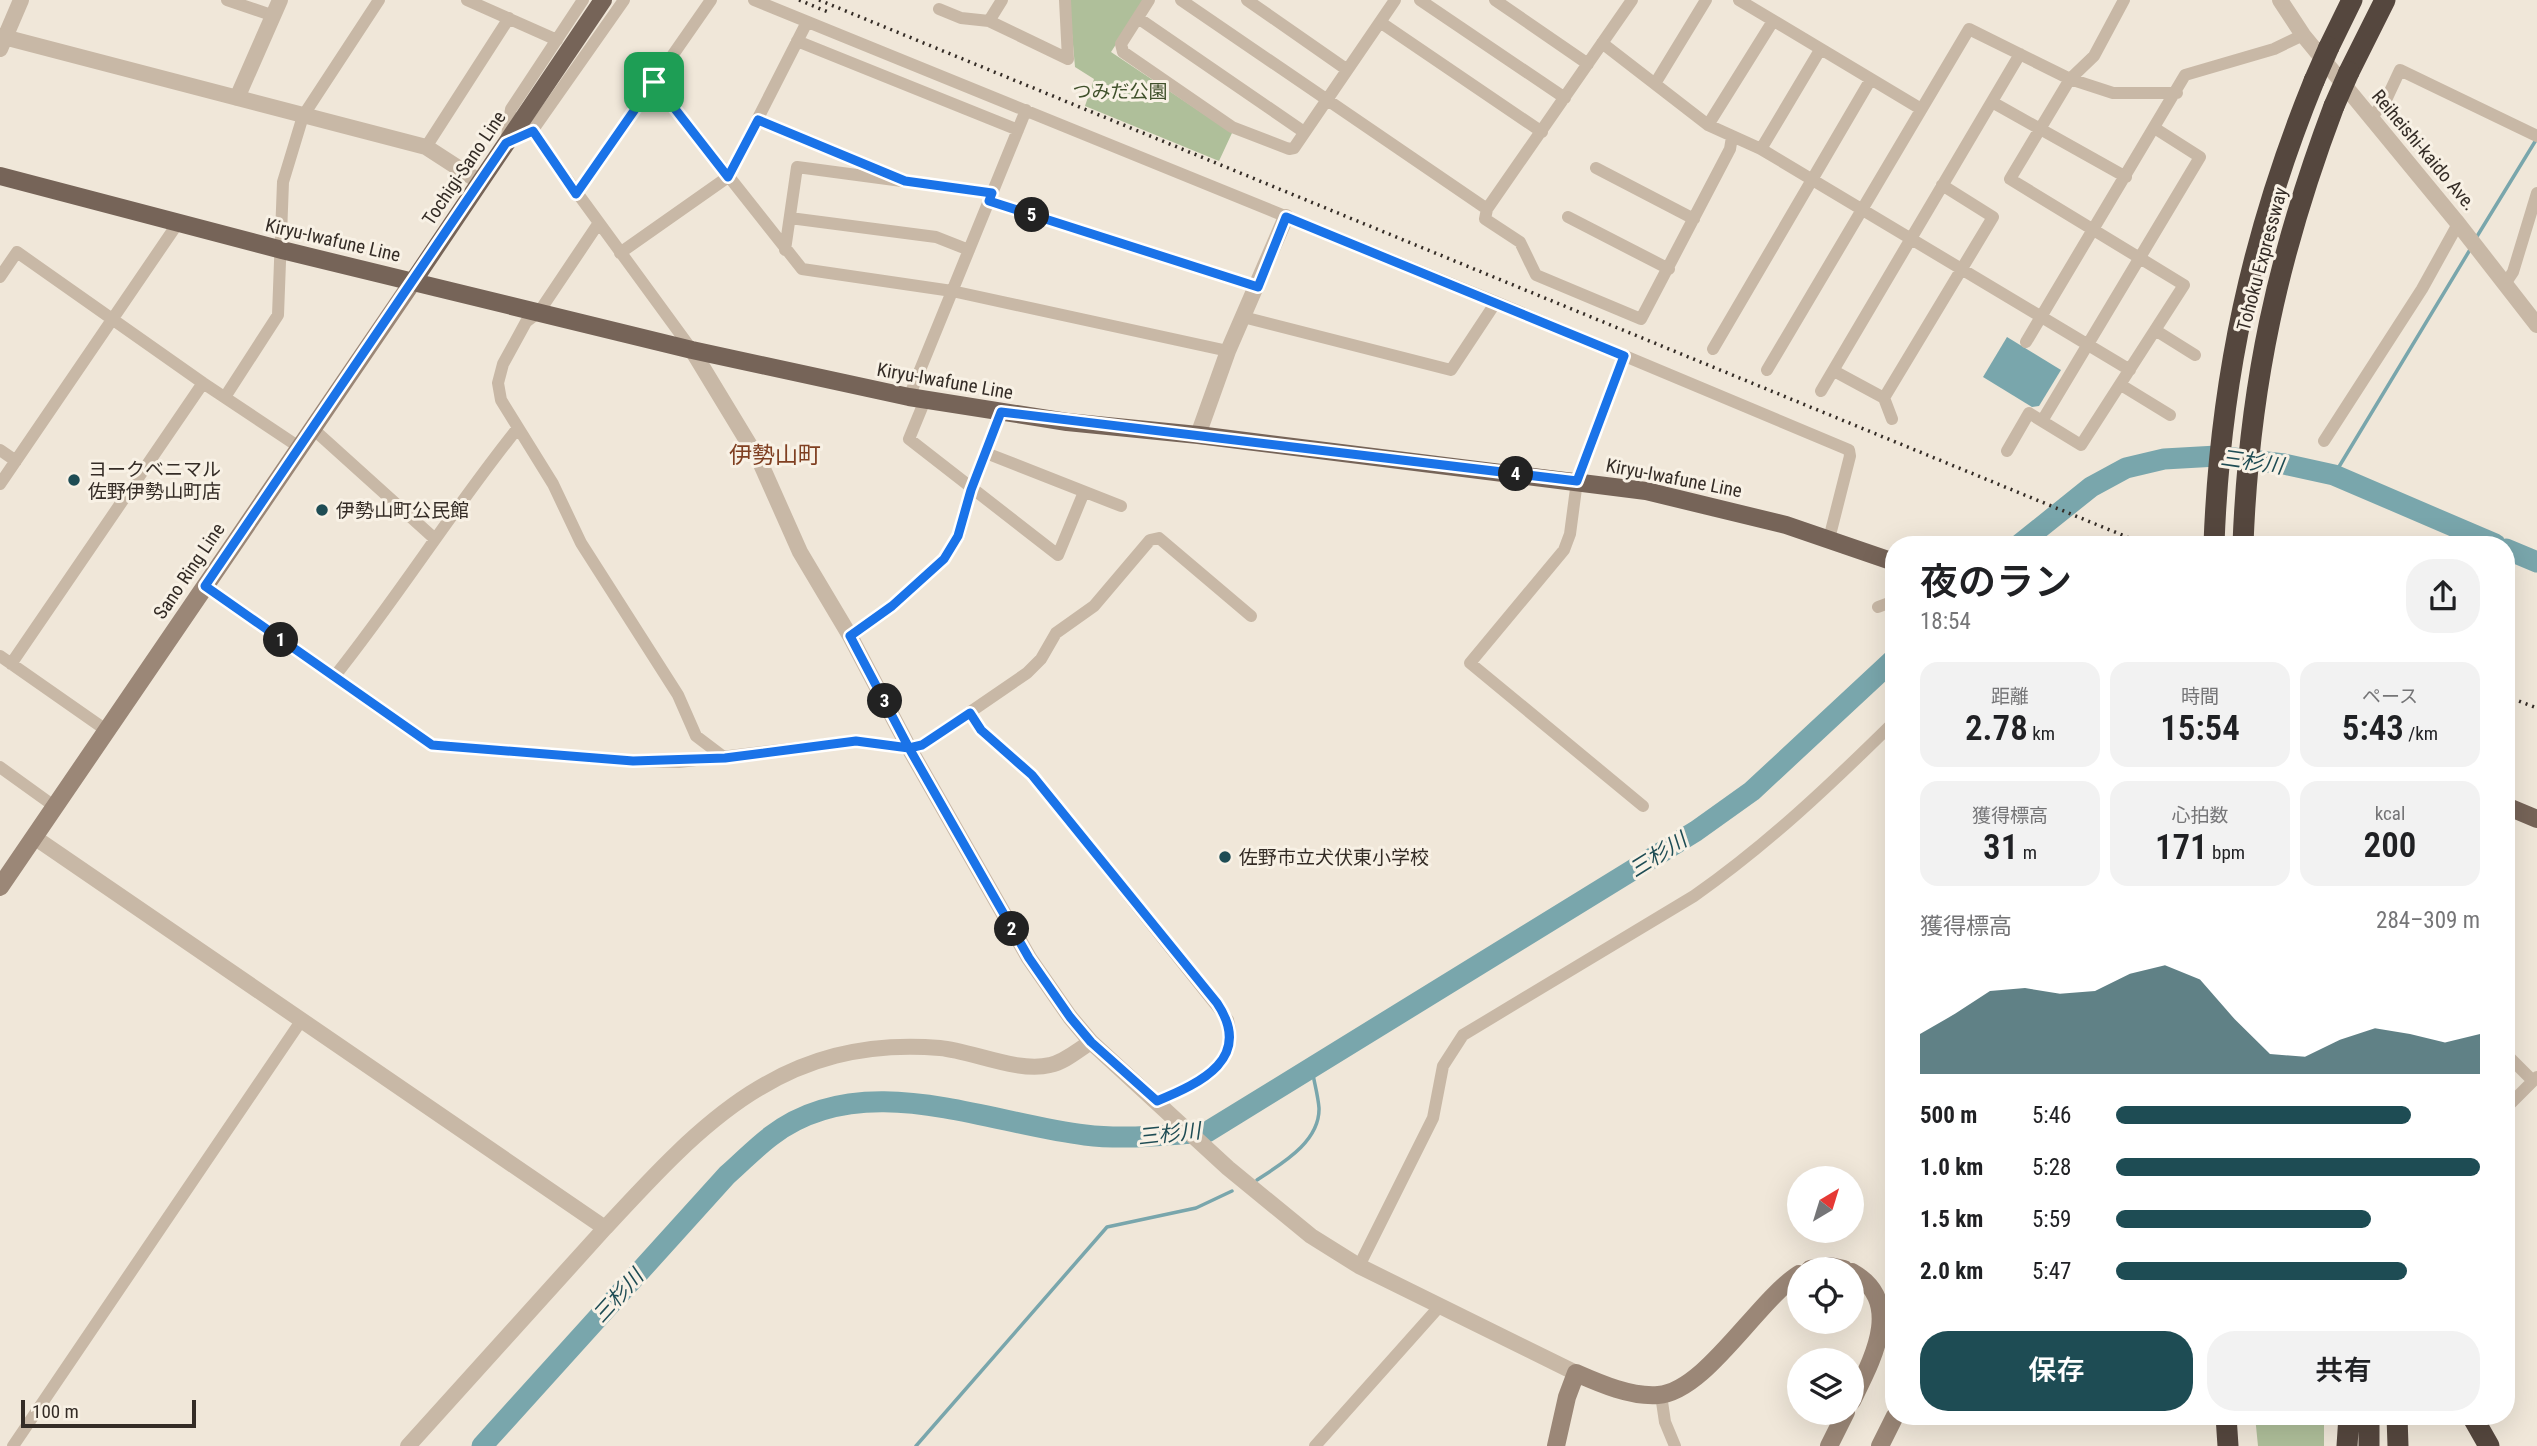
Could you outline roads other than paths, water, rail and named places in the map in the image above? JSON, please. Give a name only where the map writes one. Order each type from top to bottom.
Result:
[{"type":"highway","name":"Tohoku Expressway","points":[[2214,536],[2219,447],[2231,363],[2254,252],[2282,164],[2314,81],[2352,0]]},
{"type":"highway","name":"Tohoku Expressway","points":[[2243,536],[2248,450],[2258,369],[2284,254],[2334,106],[2385,0]]},
{"type":"highway","points":[[2227,1425],[2228,1446]]},
{"type":"highway","points":[[2347,1446],[2348,1425]]},
{"type":"highway","points":[[2369,1425],[2369,1446]]},
{"type":"highway","points":[[2397,1425],[2398,1446]]},
{"type":"highway","points":[[2477,1425],[2489,1446]]},
{"type":"main road","name":"Tochigi-Sano Line","points":[[414,280],[603,0]]},
{"type":"main road","name":"Kiryu-Iwafune Line","points":[[0,176],[282,250],[414,280],[692,350],[917,399],[1001,412],[1577,481],[1736,511],[1885,559]]},
{"type":"main road","name":"Sano Ring Line","points":[[0,887],[414,280]]},
{"type":"main road","points":[[2515,809],[2537,818]]},
{"type":"main road","points":[[1556,1446],[1567,1397],[1576,1373],[1640,1395],[1661,1395],[1696,1378],[1787,1283]]},
{"type":"main road","points":[[1864,1283],[1874,1292],[1881,1317],[1876,1352],[1864,1376]]},
{"type":"main road","points":[[1829,1446],[1840,1425]]},
{"type":"main road","points":[[1880,1446],[1890,1425]]},
{"type":"street","points":[[21,0],[2,41],[237,98],[426,148],[480,181]]},
{"type":"street","points":[[228,0],[274,16]]},
{"type":"street","points":[[237,98],[281,0]]},
{"type":"street","points":[[225,397],[274,326],[278,315],[283,182],[303,116],[379,0]]},
{"type":"street","points":[[467,0],[557,40]]},
{"type":"street","points":[[506,143],[511,109],[583,0]]},
{"type":"street","points":[[506,143],[533,131],[624,0]]},
{"type":"street","points":[[576,194],[711,0]]},
{"type":"street","points":[[754,0],[1496,302],[1849,450],[1850,456],[1829,539]]},
{"type":"street","points":[[989,21],[1002,0]]},
{"type":"street","points":[[939,9],[961,18],[989,21],[1068,59],[1065,0]]},
{"type":"street","points":[[1149,0],[1121,44],[1123,52],[1232,127],[1289,149],[1294,148],[1395,0]]},
{"type":"street","points":[[1247,0],[1346,69]]},
{"type":"street","points":[[1420,0],[1565,98]]},
{"type":"street","points":[[1495,0],[1588,64]]},
{"type":"street","points":[[1632,0],[1487,209],[1485,219],[1520,242],[1536,275],[1641,319],[1730,149],[1732,137]]},
{"type":"street","points":[[1656,82],[1706,0]]},
{"type":"street","points":[[1739,0],[1921,108]]},
{"type":"street","points":[[2007,451],[2029,413],[2081,445],[2183,285],[2139,255],[2010,179],[2070,79],[2094,56],[2124,0]]},
{"type":"street","name":"Reiheishi-kaido Ave.","points":[[2280,0],[2302,35],[2461,227],[2537,325]]},
{"type":"street","points":[[1184,1],[1487,209]]},
{"type":"street","points":[[1138,18],[1304,132]]},
{"type":"street","points":[[426,148],[509,19]]},
{"type":"street","points":[[1708,125],[1773,21]]},
{"type":"street","points":[[620,253],[728,177],[807,22]]},
{"type":"street","points":[[1380,22],[1542,132]]},
{"type":"street","points":[[1767,370],[1969,29],[2070,79],[2113,93],[2177,93]]},
{"type":"street","points":[[2026,342],[2156,129],[2185,75],[2274,49],[2302,35]]},
{"type":"street","points":[[797,41],[1018,130]]},
{"type":"street","points":[[1602,43],[1656,82],[1708,125],[1760,149],[2130,370]]},
{"type":"street","points":[[1760,149],[1820,50]]},
{"type":"street","points":[[1821,391],[2020,54]]},
{"type":"street","points":[[2370,119],[2386,100],[2400,70],[2537,136]]},
{"type":"street","points":[[1713,349],[1871,79]]},
{"type":"street","points":[[654,82],[785,250],[809,273],[952,291],[1228,352]]},
{"type":"street","points":[[1992,102],[2126,177]]},
{"type":"street","points":[[1026,110],[952,291],[917,399],[909,439],[971,490],[1058,555],[1084,492]]},
{"type":"street","points":[[758,120],[905,181]]},
{"type":"street","points":[[2042,421],[2200,157],[2156,129]]},
{"type":"street","points":[[533,131],[576,194],[692,350],[760,462],[800,552],[850,636],[909,748],[1029,958],[1070,1017],[1091,1042],[1283,1215],[1359,1266],[1576,1373]]},
{"type":"street","points":[[785,250],[797,167],[905,181],[991,197],[1258,287]]},
{"type":"street","points":[[1596,168],[1694,219]]},
{"type":"street","points":[[1884,398],[1993,217],[1942,185]]},
{"type":"street","points":[[2505,284],[2512,272],[2537,193]]},
{"type":"street","points":[[1198,435],[1228,352],[1286,217]]},
{"type":"street","points":[[1568,217],[1669,269]]},
{"type":"street","points":[[790,218],[936,236],[969,250]]},
{"type":"street","points":[[0,484],[178,223]]},
{"type":"street","points":[[598,224],[539,312],[526,322],[503,364],[498,383],[501,400],[553,484],[581,543],[678,695],[696,736],[725,758]]},
{"type":"street","points":[[2324,441],[2461,227]]},
{"type":"street","points":[[0,277],[17,252],[299,447]]},
{"type":"street","points":[[1243,317],[1451,370],[1496,302]]},
{"type":"street","points":[[2155,330],[2195,355]]},
{"type":"street","points":[[1624,356],[1577,481],[1570,534],[1564,550],[1470,663],[1643,806]]},
{"type":"street","points":[[1834,371],[1884,398],[1892,419]]},
{"type":"street","points":[[106,730],[6,660],[203,383]]},
{"type":"street","points":[[2121,385],[2170,415]]},
{"type":"street","points":[[850,636],[892,606],[944,559],[958,536],[971,490],[1001,412]]},
{"type":"street","points":[[312,428],[435,539]]},
{"type":"street","points":[[334,677],[389,608],[435,539],[517,429]]},
{"type":"street","points":[[0,450],[16,461]]},
{"type":"street","points":[[986,453],[1121,506]]},
{"type":"street","points":[[205,586],[432,745],[442,748],[633,761],[725,758],[856,741],[909,748],[922,745],[1027,673],[1041,659],[1056,633],[1094,606],[1150,540],[1159,538],[1251,616]]},
{"type":"street","points":[[1878,607],[1885,604]]},
{"type":"street","points":[[970,713],[981,730],[1032,775],[1228,1020],[1231,1032],[1228,1048],[1213,1072],[1199,1083],[1157,1101]]},
{"type":"street","points":[[1359,1266],[1433,1118],[1444,1066],[1463,1035],[1694,896],[1731,870],[1795,818],[1885,731]]},
{"type":"street","points":[[0,767],[54,806]]},
{"type":"street","points":[[34,837],[605,1228]]},
{"type":"street","points":[[13,1446],[301,1021]]},
{"type":"street","points":[[408,1446],[605,1228],[702,1128],[765,1084],[802,1067],[848,1052],[893,1047],[942,1048],[1028,1065],[1047,1066],[1091,1042]]},
{"type":"street","points":[[2515,1062],[2535,1079],[2515,1099]]},
{"type":"street","points":[[1315,1446],[1439,1307]]},
{"type":"street","points":[[1661,1395],[1665,1422],[1675,1446]]},
{"type":"water","points":[[2007,337],[2061,370],[2039,406],[2032,407],[1983,377]]},
{"type":"waterway","points":[[2476,238],[2536,140]]},
{"type":"waterway","points":[[2334,475],[2471,248]]},
{"type":"waterway","name":"三杉川","points":[[2030,536],[2091,487],[2126,468],[2164,459],[2217,456],[2284,464],[2334,475],[2476,536]]},
{"type":"waterway","name":"三杉川","points":[[2515,553],[2537,562]]},
{"type":"waterway","name":"三杉川","points":[[482,1446],[727,1175],[771,1136],[807,1115],[844,1105],[884,1102],[925,1105],[1085,1135],[1131,1137],[1207,1132],[1696,831],[1752,791],[1885,667]]},
{"type":"waterway","points":[[1257,1180],[1297,1151],[1313,1131],[1319,1108],[1312,1069]]},
{"type":"waterway","points":[[916,1446],[1107,1227],[1196,1208],[1232,1191]]},
{"type":"railway","points":[[799,0],[828,12]]},
{"type":"railway","points":[[819,0],[2125,536]]},
{"type":"railway","points":[[2515,699],[2537,708]]},
{"type":"place","name":"ヨークベニマル 佐野伊勢山町店","points":[[74,480]]},
{"type":"place","name":"伊勢山町公民館","points":[[322,510]]},
{"type":"place","name":"佐野市立犬伏東小学校","points":[[1225,857]]},
{"type":"district","name":"伊勢山町","points":[[775,455]]},
{"type":"park label","name":"つみだ公園","points":[[1120,91]]}]
